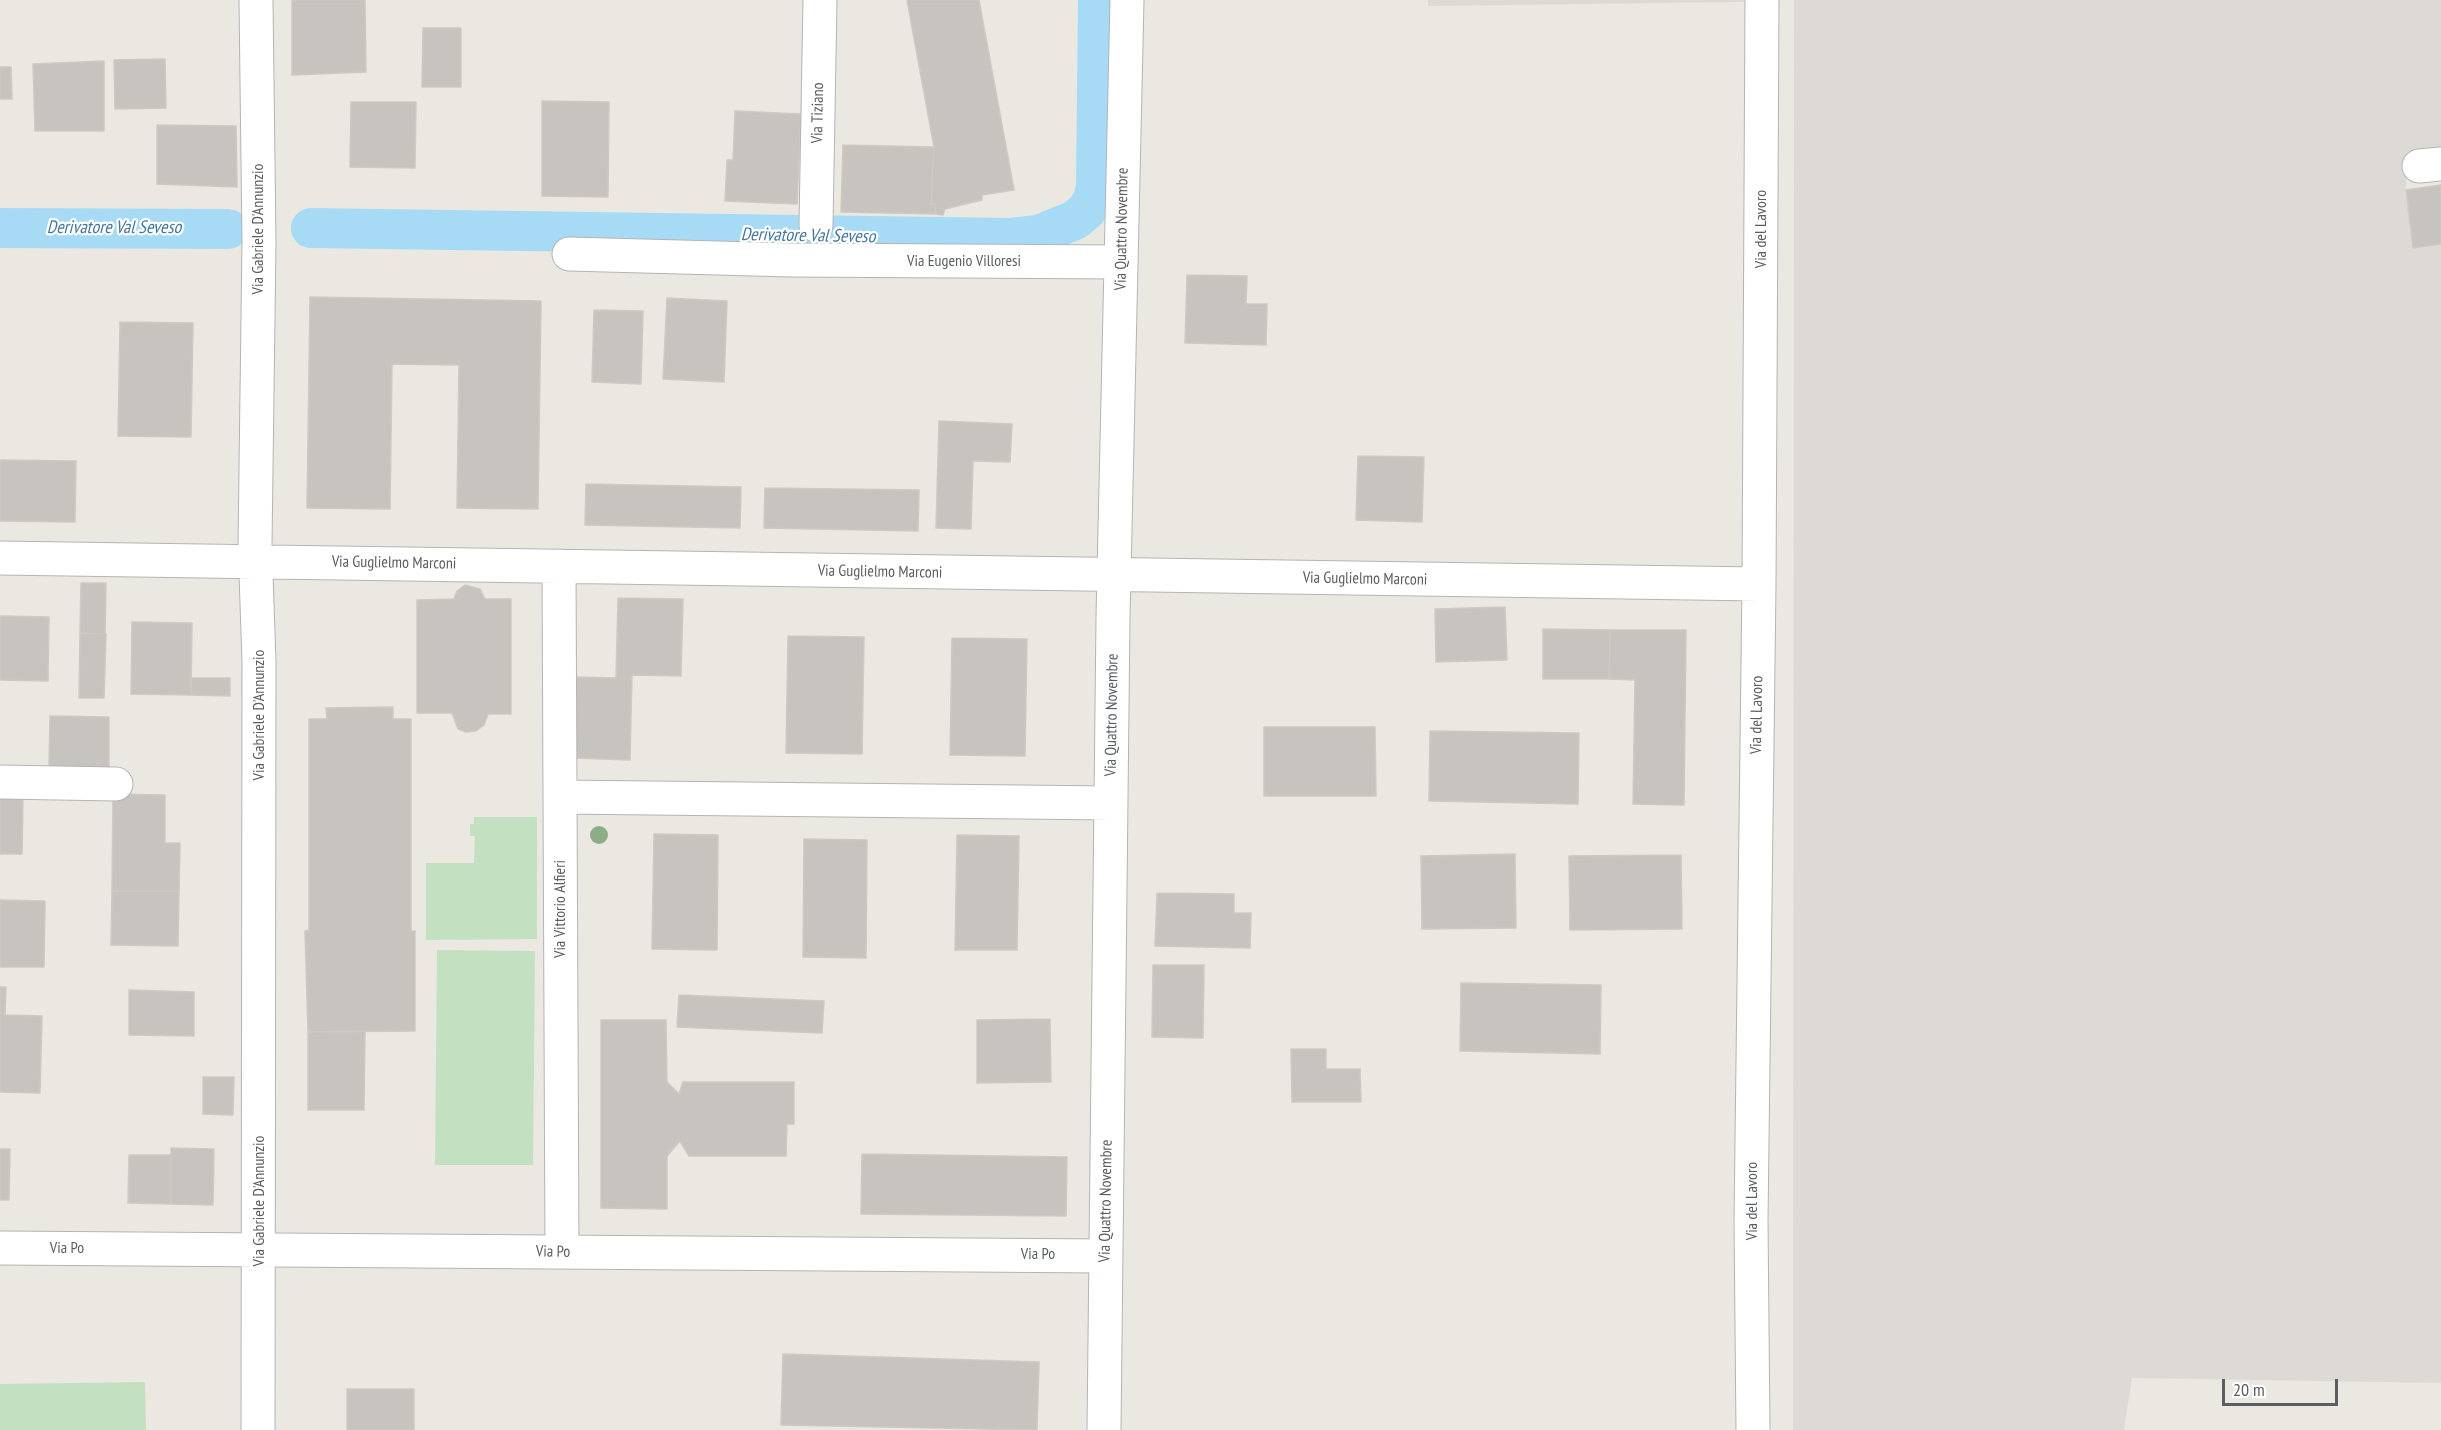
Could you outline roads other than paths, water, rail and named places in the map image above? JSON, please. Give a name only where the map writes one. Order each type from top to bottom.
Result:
[{"type":"street","name":"Via Gabriele D'Annunzio","points":[[256,0],[259,242],[256,560],[259,685],[258,1430]]},
{"type":"street","name":"Via Tiziano","points":[[816,225],[820,0]]},
{"type":"street","name":"Via Quattro Novembre","points":[[1104,1430],[1111,803],[1126,0]]},
{"type":"street","name":"Via del Lavoro","points":[[1753,1430],[1751,1221],[1759,584],[1762,0]]},
{"type":"street","name":"Via Eugenio Villoresi","points":[[569,254],[807,260],[1121,261]]},
{"type":"street","name":"Via Guglielmo Marconi","points":[[0,558],[1759,584]]},
{"type":"street","name":"Via Vittorio Alfieri","points":[[559,566],[562,1252]]},
{"type":"street","points":[[0,782],[116,784]]},
{"type":"street","points":[[560,797],[1111,803]]},
{"type":"street","name":"Via Po","points":[[0,1248],[1105,1256]]},
{"type":"waterway","name":"Derivatore Val Seveso","points":[[311,228],[1011,238],[1038,235],[1075,220],[1086,211],[1093,200],[1096,186],[1098,0]]},
{"type":"waterway","name":"Derivatore Val Seveso","points":[[0,228],[228,229]]}]
